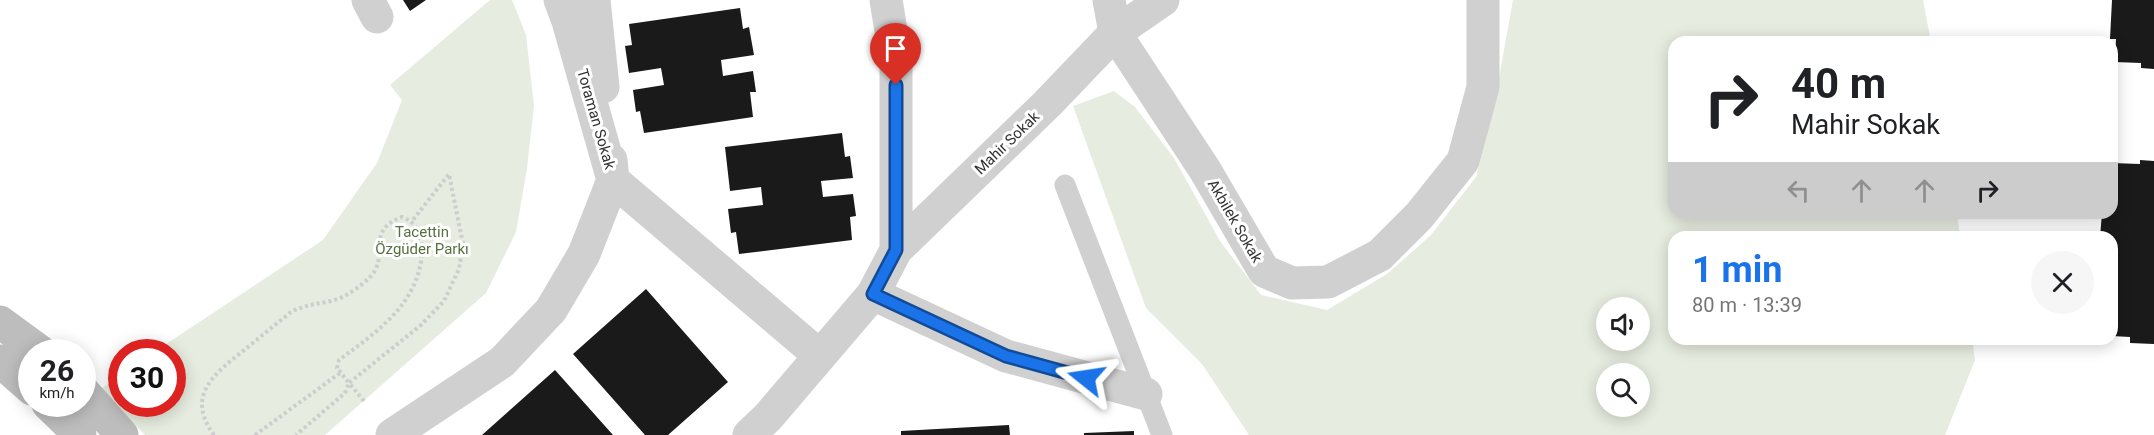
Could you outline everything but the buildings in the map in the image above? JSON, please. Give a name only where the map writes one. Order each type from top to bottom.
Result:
[{"type":"main road","points":[[0,322],[24,339]]},
{"type":"main road","points":[[0,361],[18,377]]},
{"type":"main road","points":[[96,406],[122,435]]},
{"type":"main road","points":[[61,417],[80,435]]},
{"type":"street","name":"Toraman Sokak","points":[[392,435],[502,362],[551,310],[585,254],[613,180],[560,0]]},
{"type":"street","points":[[594,0],[613,180],[820,356]]},
{"type":"street","name":"Mahir Sokak","points":[[886,0],[896,61],[896,250]]},
{"type":"street","name":"Akbilek Sokak","points":[[1109,0],[1116,33],[1205,170],[1264,271],[1292,283],[1328,282],[1380,255],[1419,216],[1464,161],[1483,87],[1483,0]]},
{"type":"street","name":"Mahir Sokak","points":[[748,435],[768,417],[873,294],[896,250],[1047,104],[1116,33],[1163,0]]},
{"type":"street","points":[[873,294],[1006,356],[1146,394]]},
{"type":"lane","points":[[1065,185],[1162,435]]},
{"type":"path","points":[[296,435],[345,393],[349,383],[421,325],[444,301],[459,269],[463,244],[449,174],[412,221]]},
{"type":"path","points":[[214,435],[207,426],[203,414],[202,398],[207,384],[218,372],[291,312],[300,307],[333,301],[362,285],[372,275],[379,262],[380,239],[383,230],[389,221],[402,217],[412,221],[419,230],[422,244],[422,264],[416,284],[390,318],[337,364],[340,373],[364,401]]},
{"type":"path","points":[[255,435],[340,373]]},
{"type":"green space","name":"Tacettin Özgüder Parkı","points":[[490,0],[512,0],[526,35],[534,106],[527,168],[516,232],[486,293],[325,435],[145,435],[128,417],[186,417],[186,339],[174,339],[323,240],[377,163],[402,100],[390,85]]},
{"type":"green space","points":[[1513,0],[1923,0],[1930,36],[1668,36],[1668,219],[1958,219],[1959,231],[1668,231],[1668,345],[1973,345],[1975,360],[1945,435],[1249,435],[1202,364],[1146,308],[1073,106],[1114,91],[1135,107],[1174,158],[1220,241],[1261,295],[1327,310],[1387,274],[1431,235],[1476,177],[1494,106]]},
{"type":"green space","name":"Tacettin Özgüder Parkı","points":[[108,384],[108,396],[101,389]]},
{"type":"route","points":[[896,85],[896,250],[873,294],[1006,356],[1086,378]]}]
